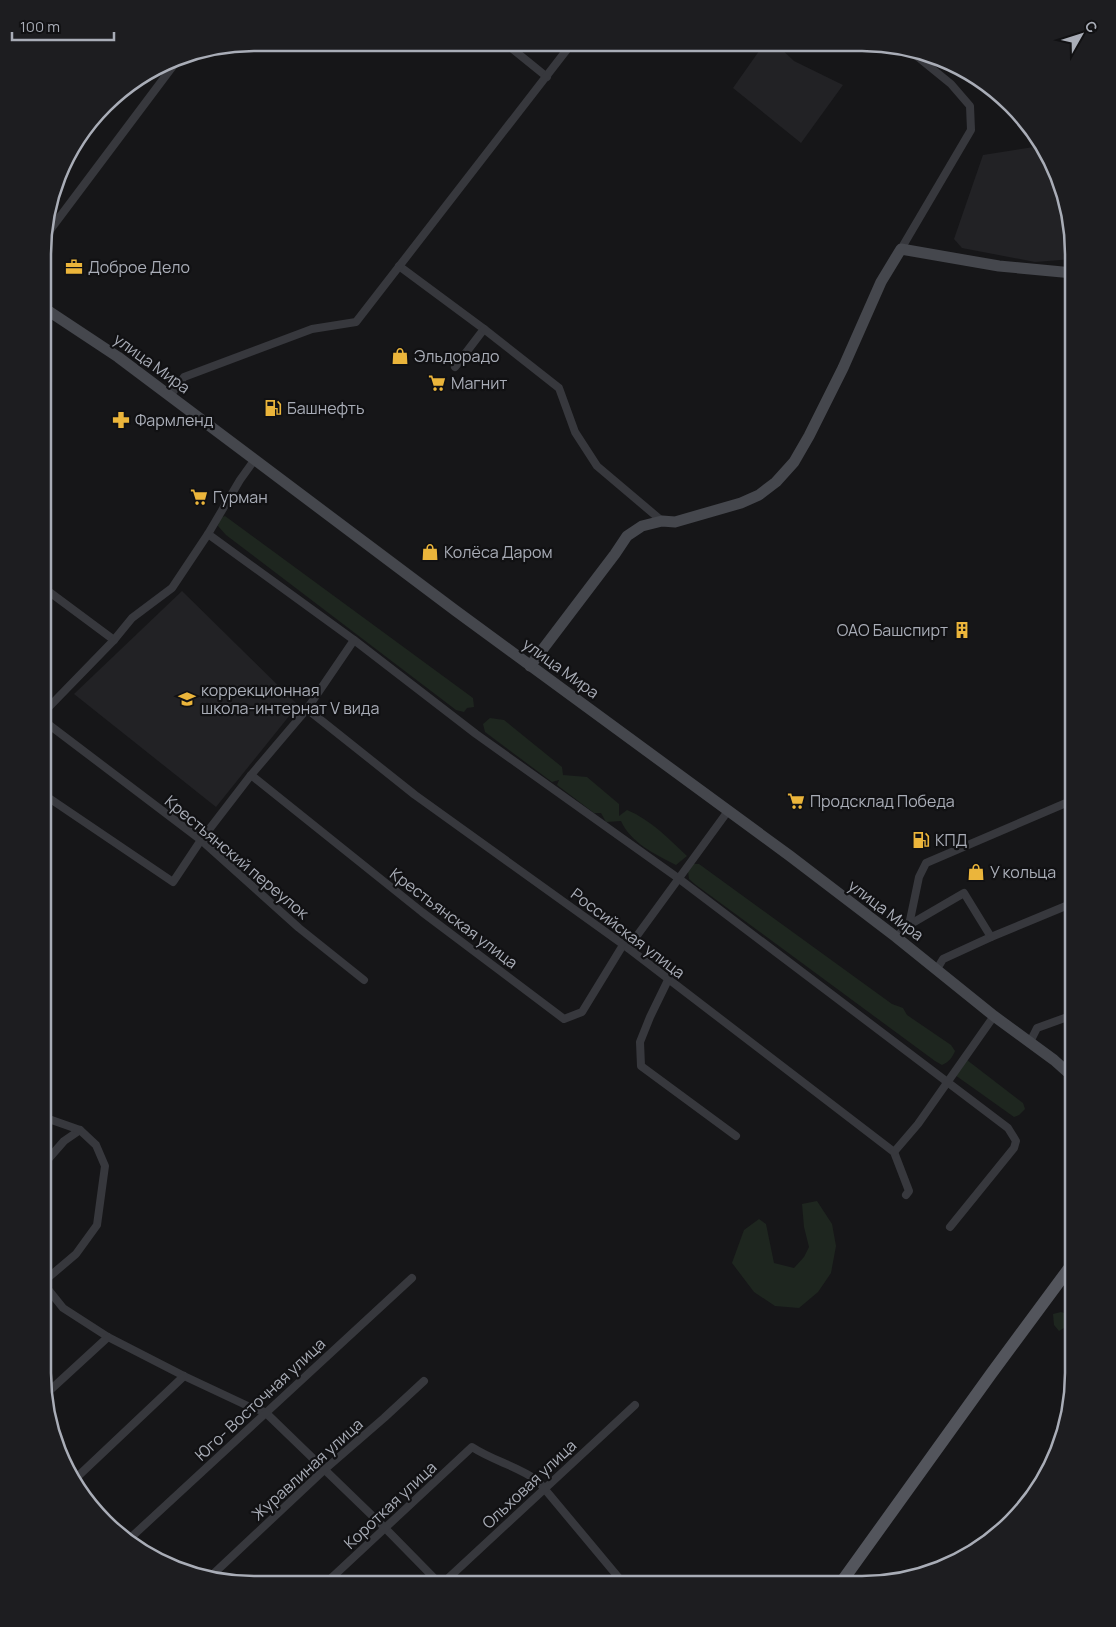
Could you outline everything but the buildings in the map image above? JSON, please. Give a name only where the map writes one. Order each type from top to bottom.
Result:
[{"type":"main road","points":[[530,666],[627,536],[642,526],[662,521],[674,522],[741,503],[759,495],[776,482],[794,462],[843,368],[882,282],[901,249],[999,266],[1065,273]]},
{"type":"main road","name":"улица Мира","points":[[51,313],[118,357],[530,666],[728,810],[896,937],[994,1016],[1054,1060]]},
{"type":"main road","points":[[1054,1060],[1065,1066]]},
{"type":"main road","points":[[1054,1060],[1065,1070]]},
{"type":"main road","points":[[846,1576],[1065,1274]]},
{"type":"street","points":[[515,51],[547,77]]},
{"type":"street","points":[[170,396],[184,377],[312,329],[356,322],[566,51]]},
{"type":"street","points":[[901,249],[970,130],[970,106],[951,84],[922,60]]},
{"type":"street","points":[[53,226],[171,69]]},
{"type":"street","points":[[399,266],[559,388],[575,432],[596,466],[662,521]]},
{"type":"street","points":[[455,367],[484,329]]},
{"type":"street","points":[[51,704],[114,640],[132,618],[172,588],[255,459]]},
{"type":"street","points":[[208,534],[354,640],[476,734],[678,878],[1008,1128],[1016,1141],[1014,1148],[950,1228]]},
{"type":"street","points":[[51,593],[114,640]]},
{"type":"street","points":[[51,799],[173,882],[201,840],[251,775],[307,709],[354,640]]},
{"type":"street","name":"Российская улица","points":[[307,709],[415,795],[625,946],[894,1152]]},
{"type":"street","name":"Крестьянский переулок","points":[[51,726],[201,840],[299,928],[364,980]]},
{"type":"street","name":"Крестьянская улица","points":[[251,775],[422,912],[564,1019],[582,1012],[625,946]]},
{"type":"street","points":[[909,925],[919,877],[926,863],[1065,803]]},
{"type":"street","points":[[625,946],[728,810]]},
{"type":"street","points":[[896,937],[909,925],[964,893],[991,937]]},
{"type":"street","points":[[937,969],[944,958],[1065,906]]},
{"type":"street","points":[[668,980],[650,1016],[640,1042],[642,1066],[736,1136]]},
{"type":"street","points":[[906,1195],[909,1191],[894,1152],[918,1124],[994,1016]]},
{"type":"street","points":[[1030,1042],[1037,1028],[1065,1018]]},
{"type":"street","points":[[51,1120],[80,1130],[96,1145],[105,1166],[97,1225],[76,1254],[51,1276]]},
{"type":"street","points":[[51,1156],[64,1141],[80,1130]]},
{"type":"street","name":"Юго- Восточная улица","points":[[133,1536],[412,1278]]},
{"type":"street","points":[[51,1294],[62,1308],[108,1337],[184,1376],[250,1407],[266,1412],[432,1576]]},
{"type":"street","points":[[52,1388],[108,1337]]},
{"type":"street","points":[[79,1476],[184,1376]]},
{"type":"street","name":"Журавлиная улица","points":[[215,1572],[324,1470],[424,1381]]},
{"type":"street","name":"Ольховая улица","points":[[450,1576],[635,1405]]},
{"type":"street","name":"Короткая улица","points":[[334,1576],[386,1529],[472,1446],[484,1455],[526,1473],[544,1488]]},
{"type":"street","points":[[544,1488],[617,1576]]},
{"type":"shaded area","points":[[759,51],[783,51],[794,61],[843,85],[801,143],[733,88]]},
{"type":"shaded area","points":[[1034,147],[1044,164],[1058,201],[1063,227],[1065,260],[1035,262],[962,248],[954,239],[983,155]]},
{"type":"shaded area","points":[[225,516],[473,698],[474,707],[467,708],[464,712],[456,710],[226,535],[218,526],[220,518]]},
{"type":"shaded area","name":"коррекционная школа-интернат V вида","points":[[182,591],[298,705],[216,807],[74,694]]},
{"type":"shaded area","points":[[490,718],[504,720],[562,767],[563,775],[587,777],[619,804],[619,816],[627,810],[636,814],[659,830],[687,856],[676,865],[637,842],[625,829],[621,821],[606,822],[601,813],[594,813],[557,785],[559,780],[552,782],[485,732],[483,724]]},
{"type":"shaded area","points":[[693,864],[699,864],[892,1004],[903,1008],[907,1015],[951,1045],[955,1051],[951,1058],[942,1065],[935,1061],[696,885],[689,879],[688,871]]},
{"type":"shaded area","points":[[967,1060],[1023,1103],[1025,1109],[1014,1117],[955,1075]]},
{"type":"shaded area","points":[[817,1201],[832,1224],[836,1246],[831,1273],[818,1292],[799,1308],[775,1306],[754,1292],[732,1263],[744,1230],[759,1219],[766,1224],[774,1263],[794,1268],[804,1257],[809,1247],[804,1227],[802,1204]]},
{"type":"shaded area","points":[[1061,1312],[1065,1313],[1065,1327],[1059,1331],[1054,1325],[1053,1314]]},
{"type":"place","name":"Доброе Дело","points":[[74,267]]},
{"type":"place","name":"Эльдорадо","points":[[400,356]]},
{"type":"place","name":"Магнит","points":[[437,383]]},
{"type":"place","name":"Башнефть","points":[[273,408]]},
{"type":"place","name":"Фармленд","points":[[121,420]]},
{"type":"place","name":"Гурман","points":[[199,497]]},
{"type":"place","name":"Колёса Даром","points":[[430,552]]},
{"type":"place","name":"ОАО Башспирт","points":[[962,630]]},
{"type":"place","name":"коррекционная школа-интернат V вида","points":[[187,699]]},
{"type":"place","name":"Продсклад Победа","points":[[796,801]]},
{"type":"place","name":"КПД","points":[[921,840]]},
{"type":"place","name":"У кольца","points":[[976,872]]}]
